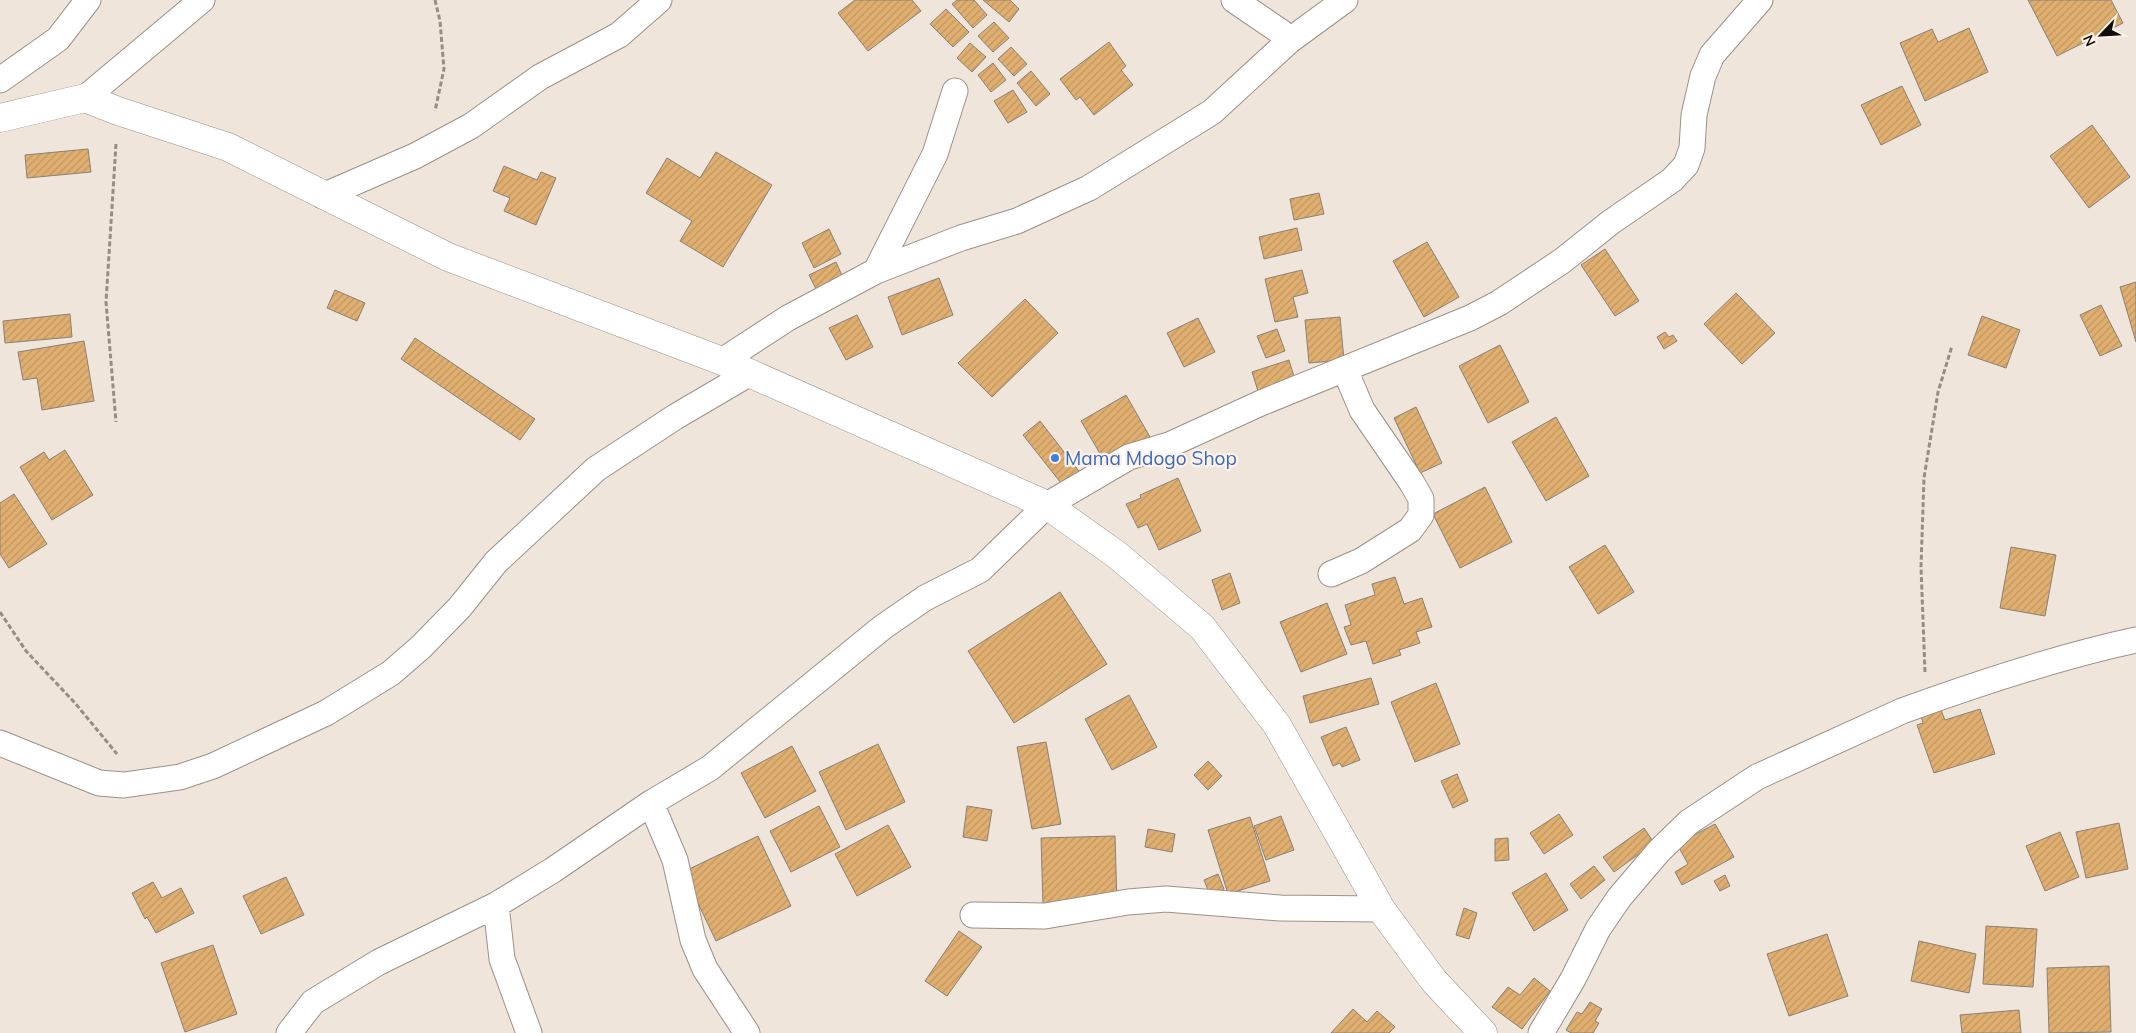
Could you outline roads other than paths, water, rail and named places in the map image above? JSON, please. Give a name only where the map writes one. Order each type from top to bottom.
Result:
[{"type":"street","points":[[0,80],[58,39],[88,0]]},
{"type":"street","points":[[0,118],[85,98],[202,0]]},
{"type":"street","points":[[323,196],[415,156],[471,126],[540,77],[619,35],[659,0]]},
{"type":"street","points":[[1234,0],[1281,32],[1289,41]]},
{"type":"street","points":[[722,361],[788,318],[876,271],[961,238],[1016,221],[1089,188],[1212,112],[1289,41],[1345,0]]},
{"type":"street","points":[[289,1033],[313,1002],[379,962],[496,905],[552,870],[651,803],[710,768],[883,626],[925,598],[980,570],[1047,505],[1129,457],[1170,445],[1232,416],[1470,318],[1499,303],[1562,261],[1611,222],[1672,180],[1686,165],[1692,148],[1694,115],[1703,76],[1712,55],[1760,0]]},
{"type":"street","points":[[876,271],[934,154],[955,91]]},
{"type":"street","points":[[85,98],[118,111],[228,147],[448,257],[750,372],[1047,505],[1117,555],[1202,627],[1277,725],[1382,909],[1434,981],[1483,1033]]},
{"type":"street","points":[[1331,574],[1361,560],[1410,530],[1421,515],[1421,499],[1417,491],[1362,410],[1345,370]]},
{"type":"street","points":[[0,743],[99,783],[124,785],[180,777],[213,766],[326,713],[391,673],[421,647],[460,607],[496,562],[596,469],[675,416],[750,372]]},
{"type":"street","points":[[1541,1033],[1598,929],[1619,898],[1659,851],[1690,822],[1757,777],[1902,711],[2054,661],[2136,640]]},
{"type":"street","points":[[651,803],[675,860],[693,940],[705,969],[747,1033]]},
{"type":"street","points":[[973,915],[1045,916],[1128,902],[1166,899],[1280,908],[1382,909]]},
{"type":"street","points":[[496,905],[502,959],[529,1033]]},
{"type":"place","name":"Mama Mdogo Shop","points":[[1055,458]]}]
